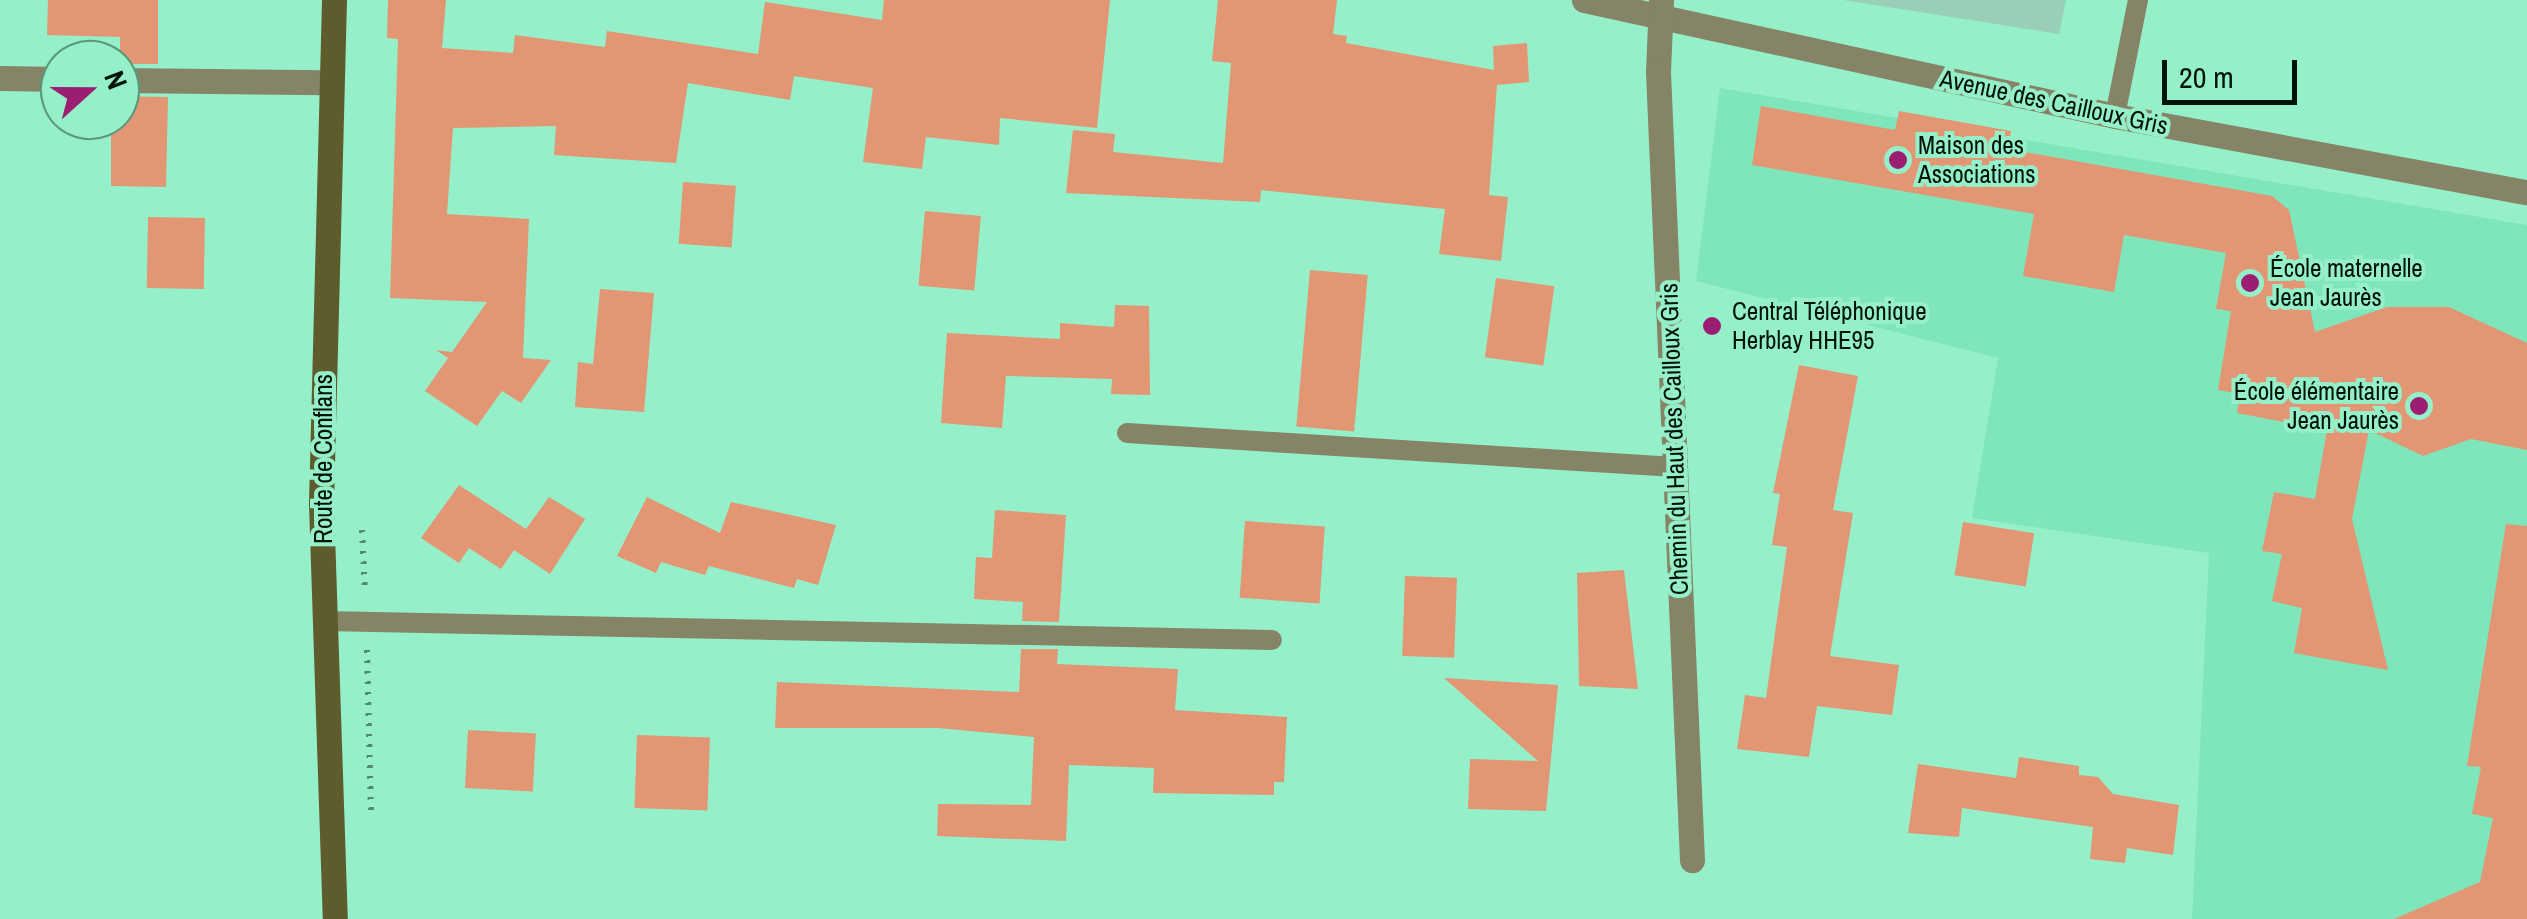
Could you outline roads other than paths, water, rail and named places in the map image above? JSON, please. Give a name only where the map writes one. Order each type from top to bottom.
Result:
[{"type":"main road","name":"Route de Conflans","points":[[334,0],[328,82],[325,621],[335,919]]},
{"type":"street","name":"Avenue des Cailloux Gris","points":[[1584,0],[1660,9],[2115,116],[2527,192]]},
{"type":"street","name":"Chemin du Haut des Cailloux Gris","points":[[1660,9],[1692,860]]},
{"type":"street","points":[[0,78],[40,79]]},
{"type":"street","points":[[140,80],[328,82]]},
{"type":"lane","points":[[2115,116],[2138,0]]},
{"type":"lane","points":[[1127,433],[1675,467]]},
{"type":"lane","points":[[325,621],[1272,640]]},
{"type":"place","name":"Maison des Associations","points":[[1898,160]]},
{"type":"place","name":"École maternelle Jean Jaurès","points":[[2250,283]]},
{"type":"place","name":"Central Téléphonique Herblay HHE95","points":[[1712,326]]},
{"type":"place","name":"École élémentaire Jean Jaurès","points":[[2419,406]]}]
